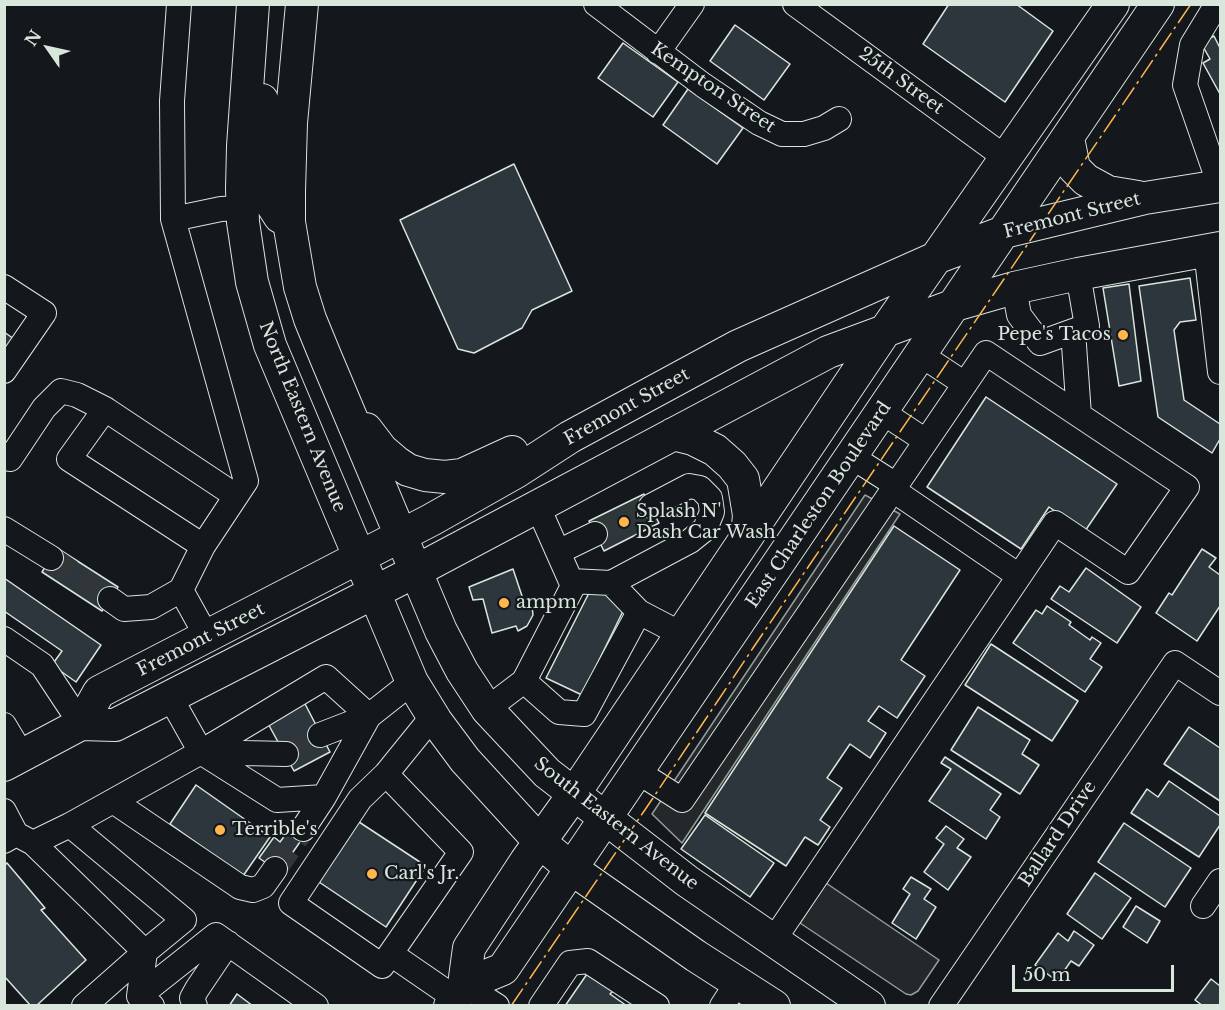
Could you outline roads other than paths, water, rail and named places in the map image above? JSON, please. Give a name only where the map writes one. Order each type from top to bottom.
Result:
[{"type":"main road","name":"North Eastern Avenue","points":[[255,4],[243,146],[243,208],[252,282],[270,345],[366,575]]},
{"type":"main road","points":[[255,4],[265,152],[264,176],[271,203],[280,217],[290,222]]},
{"type":"main road","points":[[302,4],[291,123],[290,222],[300,287],[310,319],[409,553]]},
{"type":"main road","points":[[456,996],[469,948],[885,331],[1113,4]]},
{"type":"main road","name":"East Charleston Boulevard","points":[[456,996],[502,969],[1158,4]]},
{"type":"main road","points":[[1068,138],[1074,168],[1086,180],[1108,192],[1145,198]]},
{"type":"main road","name":"Fremont Street","points":[[409,553],[516,472],[570,437],[738,346],[938,256],[1004,232],[1145,198],[1220,186]]},
{"type":"main road","name":"Fremont Street","points":[[366,575],[207,637],[99,692],[81,724],[115,725],[170,697],[366,575],[409,553],[538,507],[828,352],[955,305],[1014,288],[1213,249]]},
{"type":"main road","points":[[342,396],[382,450],[408,470],[426,476],[462,475],[536,440],[570,437]]},
{"type":"main road","points":[[673,434],[693,439],[715,450],[732,465],[743,479],[749,515],[747,536]]},
{"type":"main road","name":"South Eastern Avenue","points":[[409,553],[450,651],[475,693],[535,761],[696,888],[869,1005]]},
{"type":"main road","points":[[366,575],[412,682],[433,716],[480,778],[540,842],[729,994],[774,1005]]},
{"type":"main road","points":[[13,760],[81,724]]},
{"type":"street","points":[[110,599],[124,609],[151,607],[180,590],[203,546],[246,481],[173,219],[172,101],[179,4]]},
{"type":"street","name":"Kempton Street","points":[[596,4],[658,52],[759,123],[782,134],[804,134],[824,128],[839,119]]},
{"type":"street","points":[[658,52],[692,4]]},
{"type":"street","name":"25th Street","points":[[795,4],[825,13],[1006,158]]},
{"type":"street","points":[[1216,4],[1192,45],[1185,85],[1220,186]]},
{"type":"street","points":[[173,219],[221,209],[243,208]]},
{"type":"street","points":[[1213,249],[1221,372]]},
{"type":"street","points":[[1014,288],[1019,315],[1040,342],[1087,326],[1078,274]]},
{"type":"street","points":[[4,287],[44,313],[4,371]]},
{"type":"street","points":[[1073,331],[1079,415]]},
{"type":"street","points":[[638,771],[682,801],[986,353],[1186,487],[1128,572],[1055,523],[773,940]]},
{"type":"street","points":[[921,355],[965,384]]},
{"type":"street","points":[[10,459],[44,408],[61,391],[77,395],[105,410],[236,496]]},
{"type":"street","points":[[105,410],[69,459],[203,546]]},
{"type":"street","points":[[882,412],[926,441]]},
{"type":"street","points":[[852,457],[1019,576]]},
{"type":"street","points":[[571,581],[611,583],[690,541],[705,529],[712,512],[710,498],[700,488],[688,486],[651,506]]},
{"type":"street","points":[[487,709],[524,681],[573,586],[538,507]]},
{"type":"street","points":[[4,529],[51,558]]},
{"type":"street","points":[[558,552],[595,534]]},
{"type":"street","points":[[611,583],[639,612],[681,634]]},
{"type":"street","points":[[180,590],[207,637]]},
{"type":"street","points":[[524,681],[559,712],[584,714],[639,612]]},
{"type":"street","points":[[4,639],[42,665],[81,724]]},
{"type":"street","name":"Ballard Drive","points":[[941,1005],[1175,663],[1221,693]]},
{"type":"street","points":[[18,839],[70,825],[201,752],[326,677],[369,716]]},
{"type":"street","points":[[320,735],[369,716],[412,682]]},
{"type":"street","points":[[170,697],[201,752],[278,800],[324,797]]},
{"type":"street","points":[[303,829],[324,797],[369,716]]},
{"type":"street","points":[[386,774],[462,852],[382,966],[291,903],[360,799],[386,774],[433,716]]},
{"type":"street","points":[[4,725],[13,760]]},
{"type":"street","points":[[201,752],[286,754]]},
{"type":"street","points":[[113,801],[240,887],[253,890],[263,886],[275,869]]},
{"type":"street","points":[[4,811],[18,839],[145,952],[146,1001]]},
{"type":"street","points":[[70,825],[184,920],[84,1005]]},
{"type":"street","points":[[1203,906],[1221,881]]},
{"type":"street","points":[[146,1001],[216,935],[316,1005]]},
{"type":"street","points":[[195,1005],[192,998],[228,944]]},
{"type":"street","points":[[391,954],[456,996],[497,1005]]},
{"type":"street","points":[[542,1005],[570,963],[588,961],[657,1005]]},
{"type":"tunnel","points":[[595,534],[651,506]]},
{"type":"tunnel","points":[[51,558],[110,599]]},
{"type":"tunnel","points":[[286,754],[320,735]]},
{"type":"tunnel","points":[[275,869],[303,829]]},
{"type":"place","name":"Pepe's Tacos","points":[[1123,335]]},
{"type":"place","name":"Splash N' Dash Car Wash","points":[[624,522]]},
{"type":"place","name":"ampm","points":[[504,603]]},
{"type":"place","name":"Terrible's","points":[[220,830]]},
{"type":"place","name":"Carl's Jr.","points":[[372,874]]}]
